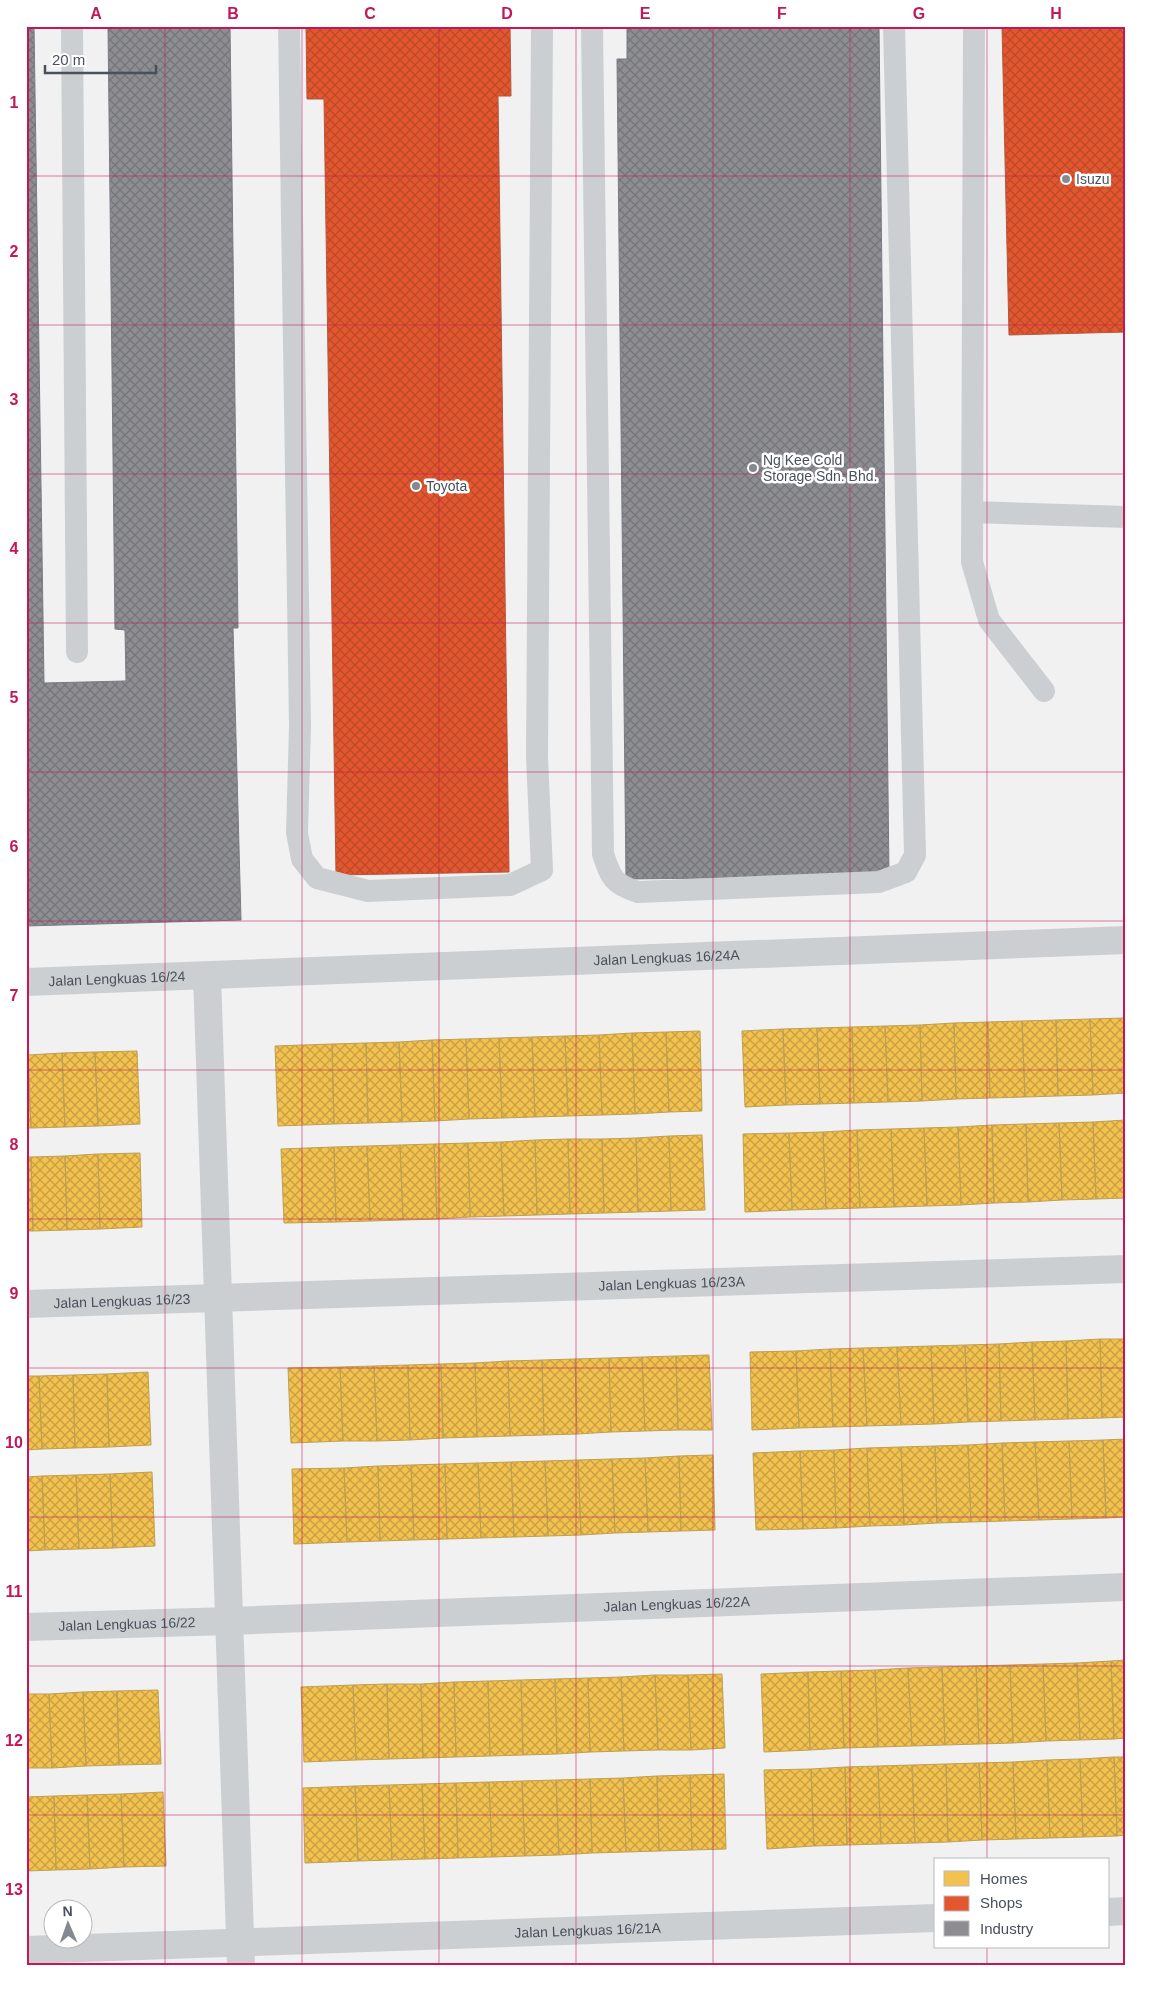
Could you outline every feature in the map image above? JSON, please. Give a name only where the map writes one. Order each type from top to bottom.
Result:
[{"type":"street","name":"Jalan Lengkuas 16/24A","points":[[207,976],[1126,940]]},
{"type":"street","name":"Jalan Lengkuas 16/24","points":[[26,982],[207,976]]},
{"type":"street","points":[[207,976],[240,1954]]},
{"type":"street","name":"Jalan Lengkuas 16/23A","points":[[218,1298],[1126,1269]]},
{"type":"street","name":"Jalan Lengkuas 16/23","points":[[26,1304],[218,1298]]},
{"type":"street","name":"Jalan Lengkuas 16/22A","points":[[229,1621],[1126,1587]]},
{"type":"street","name":"Jalan Lengkuas 16/22","points":[[26,1627],[229,1621]]},
{"type":"street","points":[[1110,1912],[1126,1911]]},
{"type":"street","name":"Jalan Lengkuas 16/21A","points":[[26,1950],[240,1954],[934,1918]]},
{"type":"lane","points":[[72,26],[76,652]]},
{"type":"lane","points":[[289,26],[300,726],[297,833],[302,859],[317,878],[368,891],[510,885],[542,870],[537,757],[542,26]]},
{"type":"lane","points":[[592,26],[603,854],[610,877],[622,887],[638,892],[879,882],[906,872],[914,854],[894,26]]},
{"type":"lane","points":[[974,26],[972,562],[989,620],[1044,691]]},
{"type":"lane","points":[[972,512],[1126,517]]},
{"type":"building: Homes","points":[[1126,1017],[1126,1065],[1124,1018]]},
{"type":"building: Homes","points":[[1124,1018],[1126,1093],[1093,1095],[1090,1019]]},
{"type":"building: Homes","points":[[1090,1019],[1093,1095],[1058,1096],[1056,1020]]},
{"type":"building: Homes","points":[[1056,1020],[1058,1096],[1025,1097],[1022,1021]]},
{"type":"building: Homes","points":[[1022,1021],[1025,1097],[990,1098],[988,1022]]},
{"type":"building: Homes","points":[[988,1022],[990,1098],[956,1099],[954,1023]]},
{"type":"building: Homes","points":[[954,1023],[956,1099],[922,1101],[920,1025]]},
{"type":"building: Homes","points":[[920,1025],[922,1101],[888,1102],[885,1026]]},
{"type":"building: Homes","points":[[885,1026],[888,1102],[854,1103],[852,1027]]},
{"type":"building: Homes","points":[[852,1027],[854,1103],[820,1104],[817,1028]]},
{"type":"building: Homes","points":[[817,1028],[820,1104],[786,1105],[783,1029]]},
{"type":"building: Homes","points":[[783,1029],[786,1105],[745,1107],[742,1031]]},
{"type":"building: Homes","points":[[700,1031],[702,1111],[669,1112],[666,1032]]},
{"type":"building: Homes","points":[[666,1032],[669,1112],[635,1114],[632,1033]]},
{"type":"building: Homes","points":[[632,1033],[635,1114],[602,1115],[599,1035]]},
{"type":"building: Homes","points":[[599,1035],[602,1115],[568,1116],[565,1036]]},
{"type":"building: Homes","points":[[565,1036],[568,1116],[535,1117],[532,1037]]},
{"type":"building: Homes","points":[[532,1037],[535,1117],[502,1118],[499,1038]]},
{"type":"building: Homes","points":[[499,1038],[502,1118],[469,1119],[466,1039]]},
{"type":"building: Homes","points":[[466,1039],[469,1119],[435,1121],[432,1040]]},
{"type":"building: Homes","points":[[432,1040],[435,1121],[402,1122],[399,1042]]},
{"type":"building: Homes","points":[[399,1042],[402,1122],[368,1123],[366,1043]]},
{"type":"building: Homes","points":[[366,1043],[368,1123],[334,1124],[332,1044]]},
{"type":"building: Homes","points":[[332,1044],[334,1124],[278,1126],[275,1046]]},
{"type":"building: Homes","points":[[137,1051],[140,1124],[98,1126],[95,1052]]},
{"type":"building: Homes","points":[[95,1052],[98,1126],[65,1127],[62,1053]]},
{"type":"building: Homes","points":[[62,1053],[65,1127],[31,1128],[28,1055]]},
{"type":"building: Homes","points":[[26,1055],[28,1055],[31,1128],[26,1128]]},
{"type":"building: Homes","points":[[1126,1120],[1126,1198],[1096,1199],[1093,1122]]},
{"type":"building: Homes","points":[[1093,1122],[1096,1199],[1062,1200],[1059,1123]]},
{"type":"building: Homes","points":[[1059,1123],[1062,1200],[1028,1202],[1026,1124]]},
{"type":"building: Homes","points":[[1026,1124],[1028,1202],[994,1203],[992,1125]]},
{"type":"building: Homes","points":[[992,1125],[994,1203],[961,1205],[958,1127]]},
{"type":"building: Homes","points":[[958,1127],[961,1205],[927,1206],[924,1128]]},
{"type":"building: Homes","points":[[924,1128],[927,1206],[894,1207],[891,1129]]},
{"type":"building: Homes","points":[[891,1129],[894,1207],[860,1208],[857,1130]]},
{"type":"building: Homes","points":[[857,1130],[860,1208],[826,1209],[823,1132]]},
{"type":"building: Homes","points":[[823,1132],[826,1209],[792,1210],[789,1133]]},
{"type":"building: Homes","points":[[789,1133],[792,1210],[745,1212],[743,1134]]},
{"type":"building: Homes","points":[[702,1135],[705,1210],[671,1211],[669,1136]]},
{"type":"building: Homes","points":[[669,1136],[671,1211],[638,1212],[636,1138]]},
{"type":"building: Homes","points":[[636,1138],[638,1212],[604,1213],[602,1139]]},
{"type":"building: Homes","points":[[568,1139],[602,1139],[604,1213],[570,1214]]},
{"type":"building: Homes","points":[[568,1139],[570,1214],[537,1215],[535,1140]]},
{"type":"building: Homes","points":[[535,1140],[537,1215],[504,1216],[501,1142]]},
{"type":"building: Homes","points":[[501,1142],[504,1216],[470,1217],[468,1143]]},
{"type":"building: Homes","points":[[468,1143],[470,1217],[437,1219],[434,1144]]},
{"type":"building: Homes","points":[[434,1144],[437,1219],[403,1220],[400,1145]]},
{"type":"building: Homes","points":[[400,1145],[403,1220],[370,1221],[367,1146]]},
{"type":"building: Homes","points":[[367,1146],[370,1221],[336,1222],[334,1147]]},
{"type":"building: Homes","points":[[334,1147],[336,1222],[284,1223],[281,1149]]},
{"type":"building: Homes","points":[[140,1153],[142,1227],[100,1229],[98,1154]]},
{"type":"building: Homes","points":[[98,1154],[100,1229],[67,1230],[65,1156]]},
{"type":"building: Homes","points":[[65,1156],[67,1230],[33,1231],[31,1157]]},
{"type":"building: Homes","points":[[26,1157],[31,1157],[33,1231],[26,1231]]},
{"type":"building: Homes","points":[[1100,1339],[1126,1339],[1126,1417],[1102,1418]]},
{"type":"building: Homes","points":[[1100,1339],[1102,1418],[1068,1419],[1066,1341]]},
{"type":"building: Homes","points":[[1066,1341],[1068,1419],[1035,1420],[1032,1342]]},
{"type":"building: Homes","points":[[1032,1342],[1035,1420],[1001,1421],[999,1344]]},
{"type":"building: Homes","points":[[999,1344],[1001,1421],[968,1422],[965,1345]]},
{"type":"building: Homes","points":[[965,1345],[968,1422],[934,1424],[931,1346]]},
{"type":"building: Homes","points":[[931,1346],[934,1424],[901,1425],[897,1347]]},
{"type":"building: Homes","points":[[897,1347],[901,1425],[867,1426],[863,1348]]},
{"type":"building: Homes","points":[[863,1348],[867,1426],[833,1427],[830,1349]]},
{"type":"building: Homes","points":[[830,1349],[833,1427],[799,1428],[796,1351]]},
{"type":"building: Homes","points":[[796,1351],[799,1428],[752,1430],[750,1352]]},
{"type":"building: Homes","points":[[709,1355],[712,1430],[678,1430],[676,1356]]},
{"type":"building: Homes","points":[[676,1356],[678,1430],[645,1431],[642,1357]]},
{"type":"building: Homes","points":[[642,1357],[645,1431],[611,1432],[609,1358]]},
{"type":"building: Homes","points":[[609,1358],[611,1432],[577,1434],[575,1359]]},
{"type":"building: Homes","points":[[575,1359],[577,1434],[544,1435],[542,1360]]},
{"type":"building: Homes","points":[[542,1360],[544,1435],[510,1436],[508,1361]]},
{"type":"building: Homes","points":[[508,1361],[510,1436],[477,1437],[475,1363]]},
{"type":"building: Homes","points":[[475,1363],[477,1437],[443,1438],[441,1364]]},
{"type":"building: Homes","points":[[441,1364],[443,1438],[410,1440],[408,1365]]},
{"type":"building: Homes","points":[[408,1365],[410,1440],[377,1441],[374,1366]]},
{"type":"building: Homes","points":[[374,1366],[377,1441],[343,1441],[340,1367]]},
{"type":"building: Homes","points":[[340,1367],[343,1441],[291,1443],[288,1368]]},
{"type":"building: Homes","points":[[148,1372],[151,1445],[109,1447],[107,1374]]},
{"type":"building: Homes","points":[[107,1374],[109,1447],[75,1448],[73,1375]]},
{"type":"building: Homes","points":[[73,1375],[75,1448],[42,1449],[39,1376]]},
{"type":"building: Homes","points":[[26,1376],[39,1376],[42,1449],[26,1450]]},
{"type":"building: Homes","points":[[1126,1439],[1126,1517],[1106,1518],[1103,1440]]},
{"type":"building: Homes","points":[[1103,1440],[1106,1518],[1072,1519],[1069,1441]]},
{"type":"building: Homes","points":[[1069,1441],[1072,1519],[1039,1520],[1035,1442]]},
{"type":"building: Homes","points":[[1035,1442],[1039,1520],[1005,1521],[1002,1443]]},
{"type":"building: Homes","points":[[1002,1443],[1005,1521],[971,1522],[968,1445]]},
{"type":"building: Homes","points":[[968,1445],[971,1522],[937,1523],[935,1446]]},
{"type":"building: Homes","points":[[935,1446],[937,1523],[904,1525],[901,1447]]},
{"type":"building: Homes","points":[[901,1447],[904,1525],[870,1526],[867,1448]]},
{"type":"building: Homes","points":[[867,1448],[870,1526],[836,1528],[834,1450]]},
{"type":"building: Homes","points":[[834,1450],[836,1528],[803,1529],[800,1451]]},
{"type":"building: Homes","points":[[800,1451],[803,1529],[756,1530],[753,1453]]},
{"type":"building: Homes","points":[[713,1455],[715,1530],[681,1531],[679,1456]]},
{"type":"building: Homes","points":[[679,1456],[681,1531],[648,1532],[645,1458]]},
{"type":"building: Homes","points":[[645,1458],[648,1532],[615,1533],[612,1459]]},
{"type":"building: Homes","points":[[612,1459],[615,1533],[581,1535],[578,1460]]},
{"type":"building: Homes","points":[[578,1460],[581,1535],[548,1536],[545,1461]]},
{"type":"building: Homes","points":[[545,1461],[548,1536],[514,1537],[511,1462]]},
{"type":"building: Homes","points":[[511,1462],[514,1537],[481,1538],[478,1463]]},
{"type":"building: Homes","points":[[478,1463],[481,1538],[447,1539],[445,1464]]},
{"type":"building: Homes","points":[[445,1464],[447,1539],[414,1540],[411,1465]]},
{"type":"building: Homes","points":[[411,1465],[414,1540],[380,1541],[378,1466]]},
{"type":"building: Homes","points":[[378,1466],[380,1541],[347,1542],[344,1468]]},
{"type":"building: Homes","points":[[344,1468],[347,1542],[294,1544],[292,1469]]},
{"type":"building: Homes","points":[[152,1472],[155,1546],[113,1548],[110,1474]]},
{"type":"building: Homes","points":[[110,1474],[113,1548],[79,1549],[76,1475]]},
{"type":"building: Homes","points":[[76,1475],[79,1549],[45,1550],[42,1476]]},
{"type":"building: Homes","points":[[42,1476],[45,1550],[26,1551],[26,1477]]},
{"type":"building: Homes","points":[[1126,1660],[1126,1738],[1114,1739],[1111,1661]]},
{"type":"building: Homes","points":[[1111,1661],[1114,1739],[1080,1740],[1077,1663]]},
{"type":"building: Homes","points":[[1077,1663],[1080,1740],[1046,1741],[1043,1664]]},
{"type":"building: Homes","points":[[1043,1664],[1046,1741],[1013,1743],[1010,1665]]},
{"type":"building: Homes","points":[[1010,1665],[1013,1743],[979,1744],[976,1666]]},
{"type":"building: Homes","points":[[976,1666],[979,1744],[945,1745],[942,1667]]},
{"type":"building: Homes","points":[[942,1667],[945,1745],[912,1746],[908,1668]]},
{"type":"building: Homes","points":[[908,1668],[912,1746],[878,1747],[875,1670]]},
{"type":"building: Homes","points":[[875,1670],[878,1747],[844,1748],[841,1671]]},
{"type":"building: Homes","points":[[841,1671],[844,1748],[810,1750],[808,1672]]},
{"type":"building: Homes","points":[[808,1672],[810,1750],[764,1752],[761,1674]]},
{"type":"building: Homes","points":[[722,1674],[725,1748],[691,1750],[688,1675]]},
{"type":"building: Homes","points":[[655,1675],[688,1675],[691,1750],[658,1750]]},
{"type":"building: Homes","points":[[655,1675],[658,1750],[624,1751],[621,1677]]},
{"type":"building: Homes","points":[[621,1677],[624,1751],[590,1752],[588,1678]]},
{"type":"building: Homes","points":[[588,1678],[590,1752],[557,1754],[555,1679]]},
{"type":"building: Homes","points":[[555,1679],[557,1754],[523,1755],[521,1680]]},
{"type":"building: Homes","points":[[521,1680],[523,1755],[490,1756],[488,1681]]},
{"type":"building: Homes","points":[[488,1681],[490,1756],[456,1757],[454,1682]]},
{"type":"building: Homes","points":[[454,1682],[456,1757],[423,1758],[421,1684]]},
{"type":"building: Homes","points":[[387,1684],[421,1684],[423,1758],[389,1759]]},
{"type":"building: Homes","points":[[387,1684],[389,1759],[356,1760],[353,1685]]},
{"type":"building: Homes","points":[[353,1685],[356,1760],[304,1762],[301,1687]]},
{"type":"building: Homes","points":[[158,1690],[161,1764],[119,1765],[117,1691]]},
{"type":"building: Homes","points":[[117,1691],[119,1765],[86,1766],[83,1692]]},
{"type":"building: Homes","points":[[83,1692],[86,1766],[52,1768],[49,1694]]},
{"type":"building: Homes","points":[[26,1694],[49,1694],[52,1768],[26,1768]]},
{"type":"building: Homes","points":[[1114,1757],[1126,1757],[1126,1835],[1117,1836]]},
{"type":"building: Homes","points":[[1114,1757],[1117,1836],[1083,1837],[1080,1759]]},
{"type":"building: Homes","points":[[1080,1759],[1083,1837],[1050,1838],[1047,1760]]},
{"type":"building: Homes","points":[[1047,1760],[1050,1838],[1016,1839],[1013,1762]]},
{"type":"building: Homes","points":[[1013,1762],[1016,1839],[982,1840],[979,1763]]},
{"type":"building: Homes","points":[[979,1763],[982,1840],[948,1842],[946,1764]]},
{"type":"building: Homes","points":[[946,1764],[948,1842],[915,1843],[912,1765]]},
{"type":"building: Homes","points":[[912,1765],[915,1843],[881,1844],[878,1766]]},
{"type":"building: Homes","points":[[878,1766],[881,1844],[847,1845],[845,1767]]},
{"type":"building: Homes","points":[[845,1767],[847,1845],[814,1846],[811,1769]]},
{"type":"building: Homes","points":[[811,1769],[814,1846],[767,1849],[764,1770]]},
{"type":"building: Homes","points":[[724,1774],[726,1849],[692,1850],[690,1775]]},
{"type":"building: Homes","points":[[690,1775],[692,1850],[659,1851],[657,1776]]},
{"type":"building: Homes","points":[[657,1776],[659,1851],[626,1852],[623,1778]]},
{"type":"building: Homes","points":[[623,1778],[626,1852],[592,1853],[590,1779]]},
{"type":"building: Homes","points":[[590,1779],[592,1853],[559,1855],[556,1780]]},
{"type":"building: Homes","points":[[556,1780],[559,1855],[525,1856],[522,1781]]},
{"type":"building: Homes","points":[[522,1781],[525,1856],[492,1857],[489,1782]]},
{"type":"building: Homes","points":[[489,1782],[492,1857],[458,1858],[456,1783]]},
{"type":"building: Homes","points":[[456,1783],[458,1858],[425,1859],[422,1784]]},
{"type":"building: Homes","points":[[422,1784],[425,1859],[392,1860],[389,1785]]},
{"type":"building: Homes","points":[[389,1785],[392,1860],[358,1861],[355,1786]]},
{"type":"building: Homes","points":[[355,1786],[358,1861],[305,1863],[303,1788]]},
{"type":"building: Homes","points":[[163,1792],[166,1866],[124,1867],[121,1794]]},
{"type":"building: Homes","points":[[121,1794],[124,1867],[90,1869],[87,1795]]},
{"type":"building: Homes","points":[[87,1795],[90,1869],[56,1870],[54,1796]]},
{"type":"building: Homes","points":[[54,1796],[56,1870],[26,1871],[26,1797]]},
{"type":"building: Shops","name":"Toyota","points":[[306,26],[510,26],[511,96],[498,96],[509,872],[336,875],[324,99],[307,99]]},
{"type":"building: Shops","name":"Isuzu","points":[[1002,26],[1126,26],[1126,332],[1009,335]]},
{"type":"building: Industry","points":[[26,26],[34,26],[44,683],[126,681],[125,630],[115,629],[108,26],[230,26],[238,628],[233,628],[241,920],[26,926]]},
{"type":"building: Industry","name":"Ng Kee Cold Storage Sdn. Bhd.","points":[[627,26],[879,26],[889,876],[626,879],[617,59],[627,59]]},
{"type":"place","name":"Isuzu","points":[[1066,179]]},
{"type":"place","name":"Ng Kee Cold Storage Sdn. Bhd.","points":[[753,468]]},
{"type":"place","name":"Toyota","points":[[416,486]]}]
